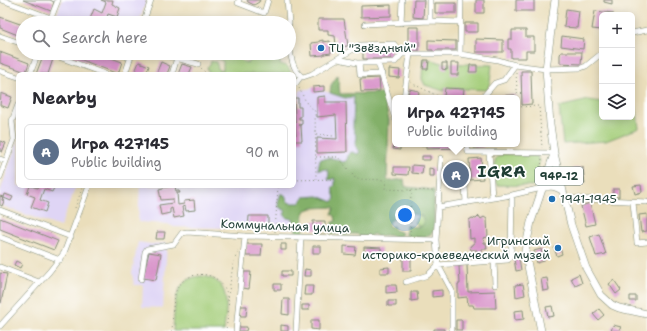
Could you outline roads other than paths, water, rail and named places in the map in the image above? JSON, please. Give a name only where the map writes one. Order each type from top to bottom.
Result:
[{"type":"main road","name":"94Р-12","points":[[555,0],[546,69],[550,124],[554,153],[562,190],[578,247],[586,268],[601,296],[612,305],[619,308],[647,314]]},
{"type":"main road","points":[[541,331],[525,251],[529,229],[554,153]]},
{"type":"main road","points":[[542,188],[555,186],[562,190]]},
{"type":"street","points":[[2,0],[39,16]]},
{"type":"street","points":[[52,16],[58,0]]},
{"type":"street","points":[[145,16],[151,0]]},
{"type":"street","points":[[239,0],[238,3],[264,13],[268,0]]},
{"type":"street","points":[[287,0],[288,16]]},
{"type":"street","points":[[401,23],[402,0]]},
{"type":"street","points":[[430,0],[430,21]]},
{"type":"street","points":[[460,54],[461,0]]},
{"type":"street","points":[[365,24],[430,21],[460,22]]},
{"type":"street","points":[[635,32],[647,30]]},
{"type":"street","points":[[0,36],[16,42]]},
{"type":"street","points":[[300,76],[307,77],[360,45],[394,44],[402,54]]},
{"type":"street","points":[[338,59],[359,63],[378,63],[395,62],[402,54],[460,54],[498,60],[515,65],[546,69],[581,68],[586,66],[599,55]]},
{"type":"street","points":[[405,95],[410,54]]},
{"type":"street","points":[[31,72],[35,60]]},
{"type":"street","points":[[67,60],[99,72]]},
{"type":"street","points":[[126,72],[130,60]]},
{"type":"street","points":[[173,72],[176,60]]},
{"type":"street","points":[[184,60],[198,64]]},
{"type":"street","points":[[292,60],[300,76]]},
{"type":"street","points":[[359,63],[360,75],[382,74]]},
{"type":"street","points":[[378,63],[392,109]]},
{"type":"street","points":[[485,95],[495,83],[504,80],[515,65]]},
{"type":"street","points":[[0,70],[16,76]]},
{"type":"street","points":[[296,82],[300,76]]},
{"type":"street","points":[[0,177],[14,140],[12,121],[16,112]]},
{"type":"street","points":[[468,147],[468,152],[554,153]]},
{"type":"street","points":[[489,152],[492,198]]},
{"type":"street","points":[[441,158],[436,240],[438,265],[452,291],[452,331]]},
{"type":"street","points":[[0,159],[6,161]]},
{"type":"street","points":[[464,167],[466,203]]},
{"type":"street","points":[[0,326],[60,260],[88,188]]},
{"type":"street","points":[[438,207],[512,195],[542,188]]},
{"type":"street","points":[[406,282],[428,275],[438,265],[508,260],[511,254],[512,195]]},
{"type":"street","points":[[564,198],[647,202]]},
{"type":"street","points":[[633,202],[637,243],[647,242]]},
{"type":"street","points":[[0,210],[70,237]]},
{"type":"street","name":"Коммунальная улица","points":[[141,279],[145,252],[147,249],[174,244],[182,233],[275,237],[436,240]]},
{"type":"street","points":[[236,331],[245,236]]},
{"type":"street","points":[[0,237],[60,260]]},
{"type":"street","points":[[296,331],[301,237]]},
{"type":"street","points":[[494,261],[495,285]]},
{"type":"street","points":[[0,267],[39,282]]},
{"type":"place","name":"ТЦ \"Звёздный\"","points":[[321,48]]},
{"type":"place","name":"Игра 427145","points":[[456,175]]},
{"type":"place","name":"1941-1945","points":[[552,199]]},
{"type":"place","name":"Игринский историко-краеведческий музей","points":[[558,248]]},
{"type":"district","name":"IGRA","points":[[502,171]]}]
